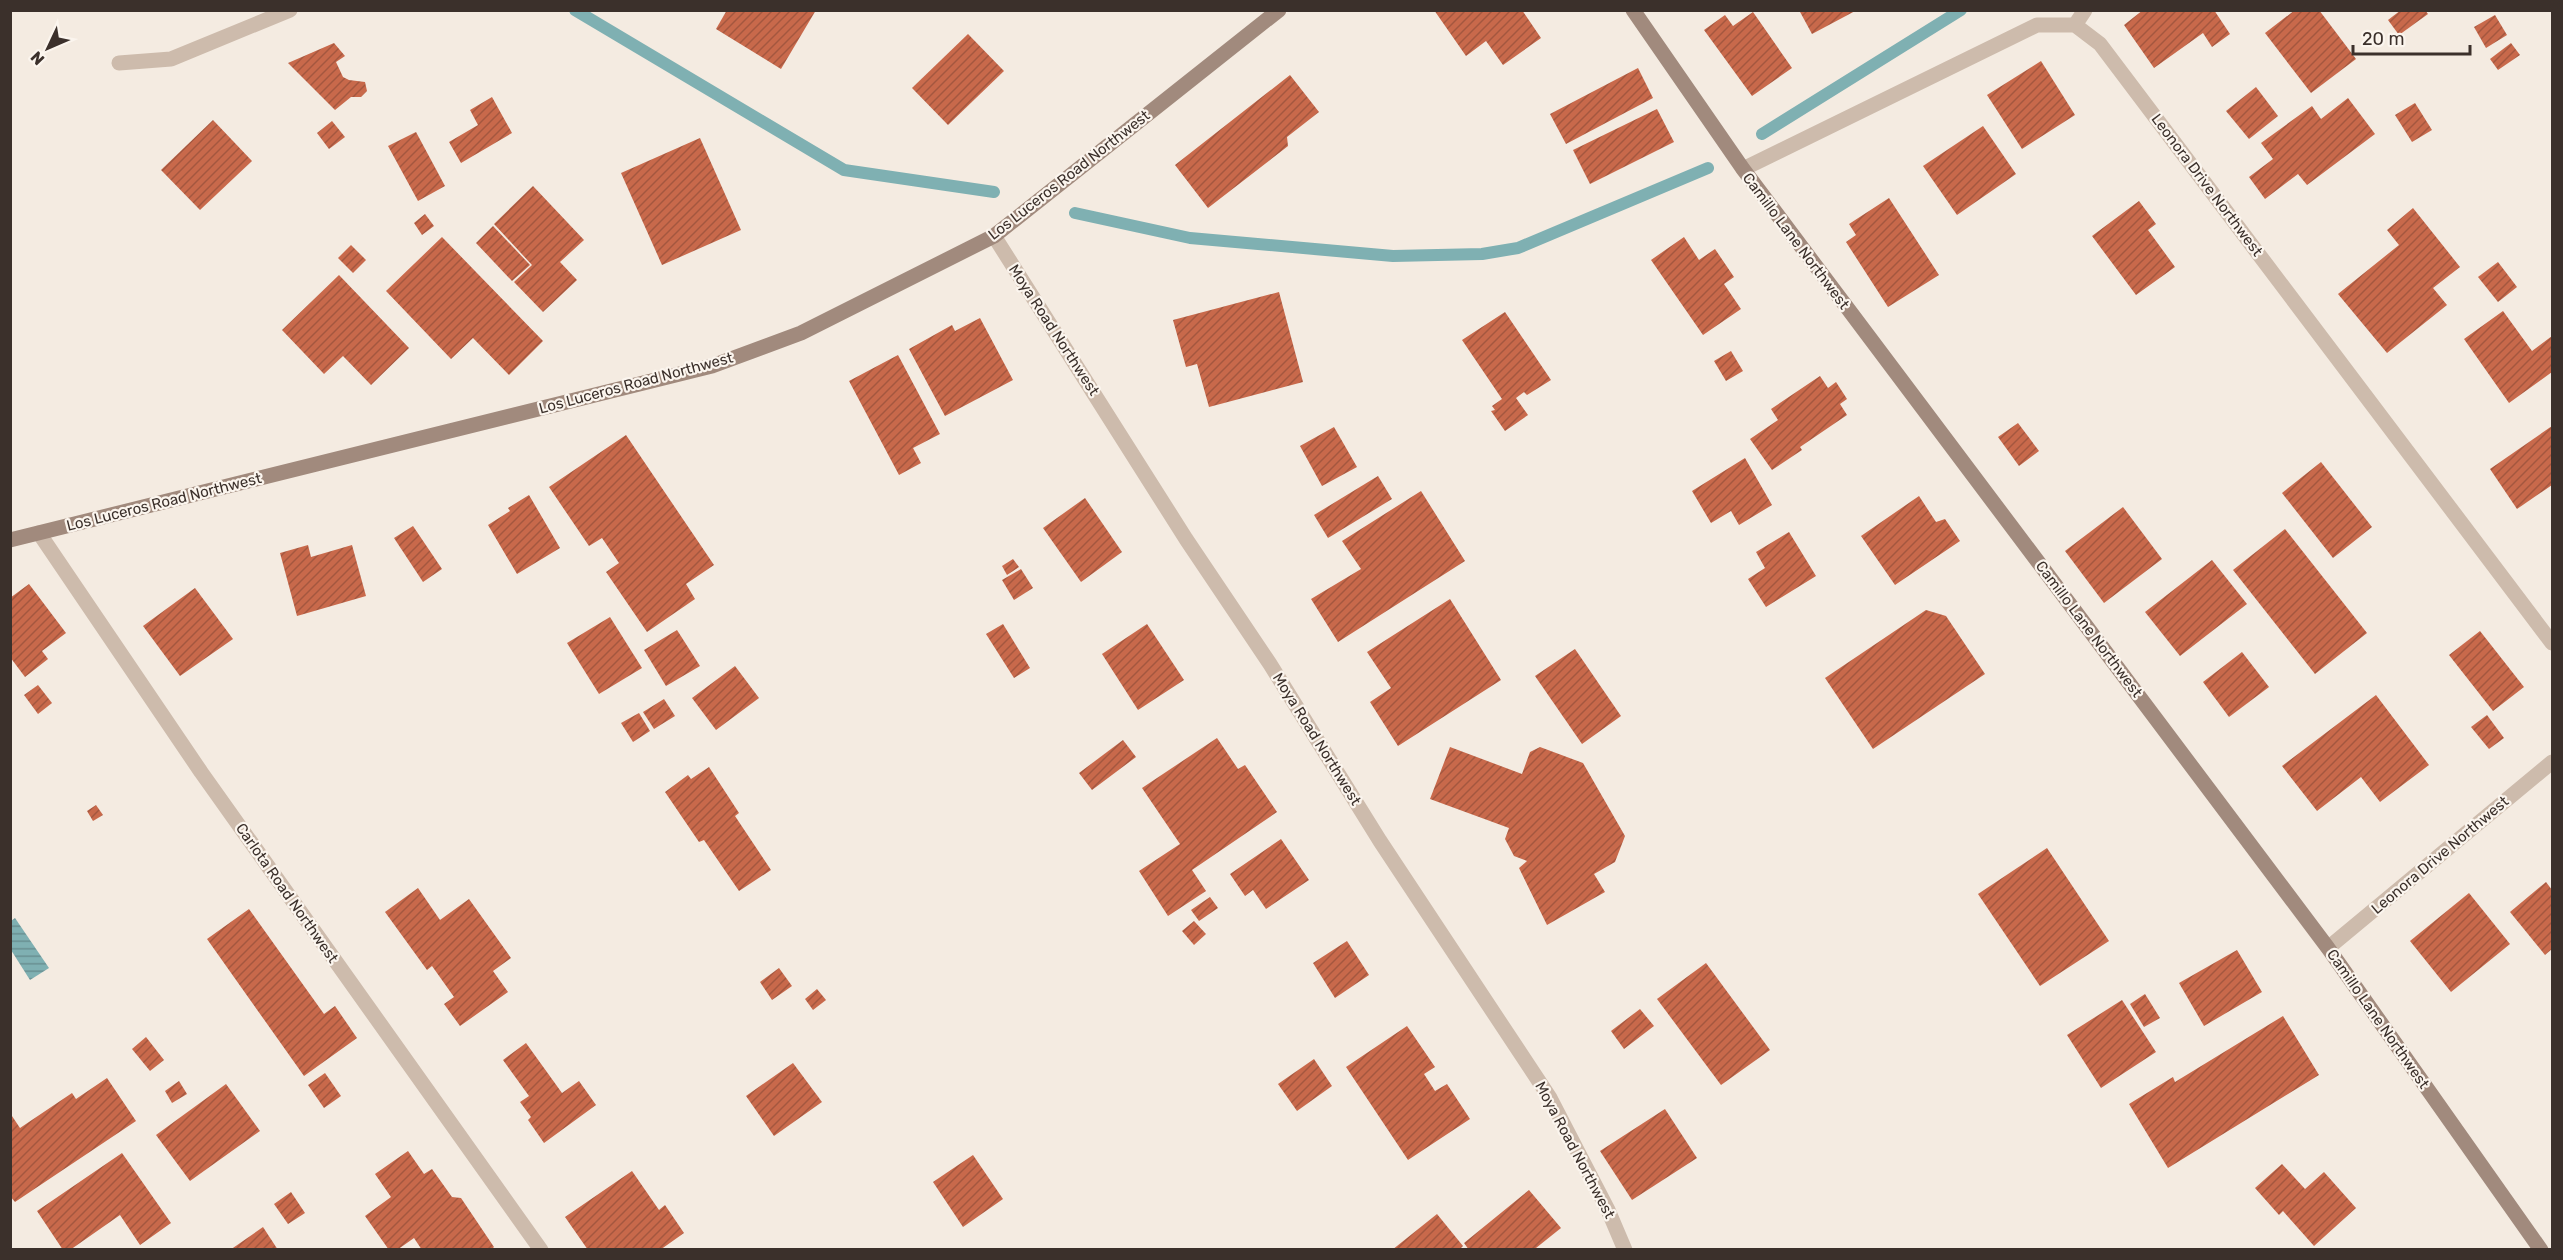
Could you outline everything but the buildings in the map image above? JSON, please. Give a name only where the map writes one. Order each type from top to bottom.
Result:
[{"type":"street","points":[[119,63],[171,59],[290,10]]},
{"type":"street","name":"Los Luceros Road Northwest","points":[[10,540],[712,366],[801,333],[994,236],[1279,10]]},
{"type":"street","name":"Camillo Lane Northwest","points":[[1634,10],[1743,169],[2328,948],[2541,1250]]},
{"type":"street","points":[[1743,169],[2037,25],[2075,25],[2085,10]]},
{"type":"street","name":"Leonora Drive Northwest","points":[[2075,25],[2100,44],[2553,643]]},
{"type":"street","name":"Moya Road Northwest","points":[[994,236],[1186,539],[1270,664],[1380,841],[1550,1098],[1608,1210],[1625,1250]]},
{"type":"street","name":"Carlota Road Northwest","points":[[39,533],[201,772],[541,1250]]},
{"type":"street","name":"Leonora Drive Northwest","points":[[2328,948],[2553,762]]},
{"type":"water","points":[[15,918],[49,968],[30,980],[11,950],[11,921]]},
{"type":"waterway","points":[[575,10],[844,170],[994,192]]},
{"type":"waterway","points":[[1762,134],[1961,10]]},
{"type":"waterway","points":[[1075,213],[1190,238],[1393,256],[1482,254],[1518,248],[1708,168]]}]
